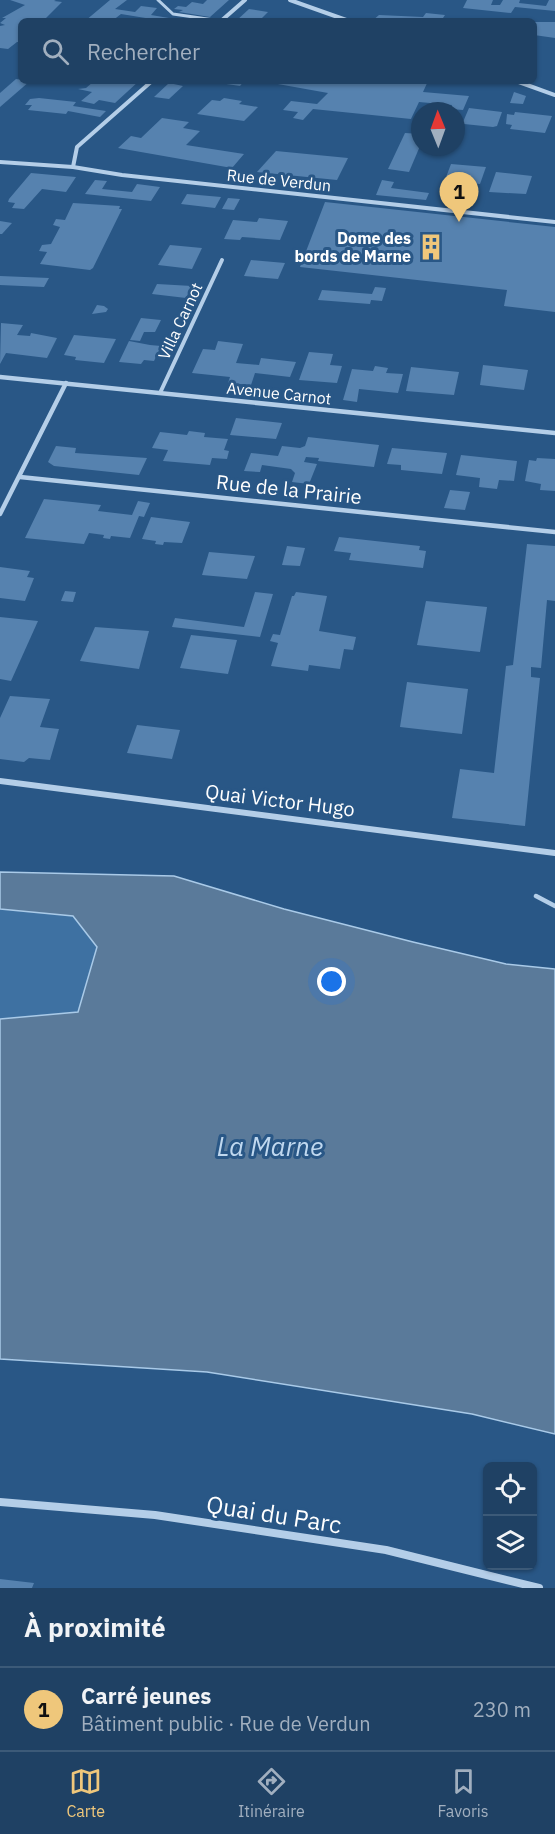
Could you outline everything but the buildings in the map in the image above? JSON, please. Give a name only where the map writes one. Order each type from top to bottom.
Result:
[{"type":"street","points":[[224,18],[245,0]]},
{"type":"street","points":[[290,0],[341,18]]},
{"type":"street","points":[[73,167],[77,147],[149,84]]},
{"type":"street","points":[[524,84],[555,95]]},
{"type":"street","name":"Rue de Verdun","points":[[0,162],[73,167],[122,175],[555,222]]},
{"type":"street","name":"Avenue Carnot","points":[[0,377],[555,433]]},
{"type":"street","points":[[0,514],[66,383]]},
{"type":"street","name":"Rue de la Prairie","points":[[20,477],[555,532]]},
{"type":"street","name":"Quai Victor Hugo","points":[[0,781],[555,853]]},
{"type":"street","name":"Quai du Parc","points":[[0,1502],[155,1515],[386,1550],[539,1588]]},
{"type":"lane","points":[[158,0],[173,14],[200,18]]},
{"type":"lane","name":"Villa Carnot","points":[[160,393],[222,260]]},
{"type":"lane","points":[[536,896],[555,906]]},
{"type":"shaded area","points":[[0,909],[73,916],[97,947],[78,1012],[0,1019]]},
{"type":"water","name":"La Marne","points":[[0,872],[174,876],[284,909],[413,942],[506,964],[555,969],[555,1434],[472,1414],[207,1372],[0,1359],[0,1019],[78,1012],[97,947],[73,916],[0,909]]},
{"type":"place","name":"Carré jeunes","points":[[459,222]]},
{"type":"place","name":"Dome des bords de Marne","points":[[431,247]]}]
